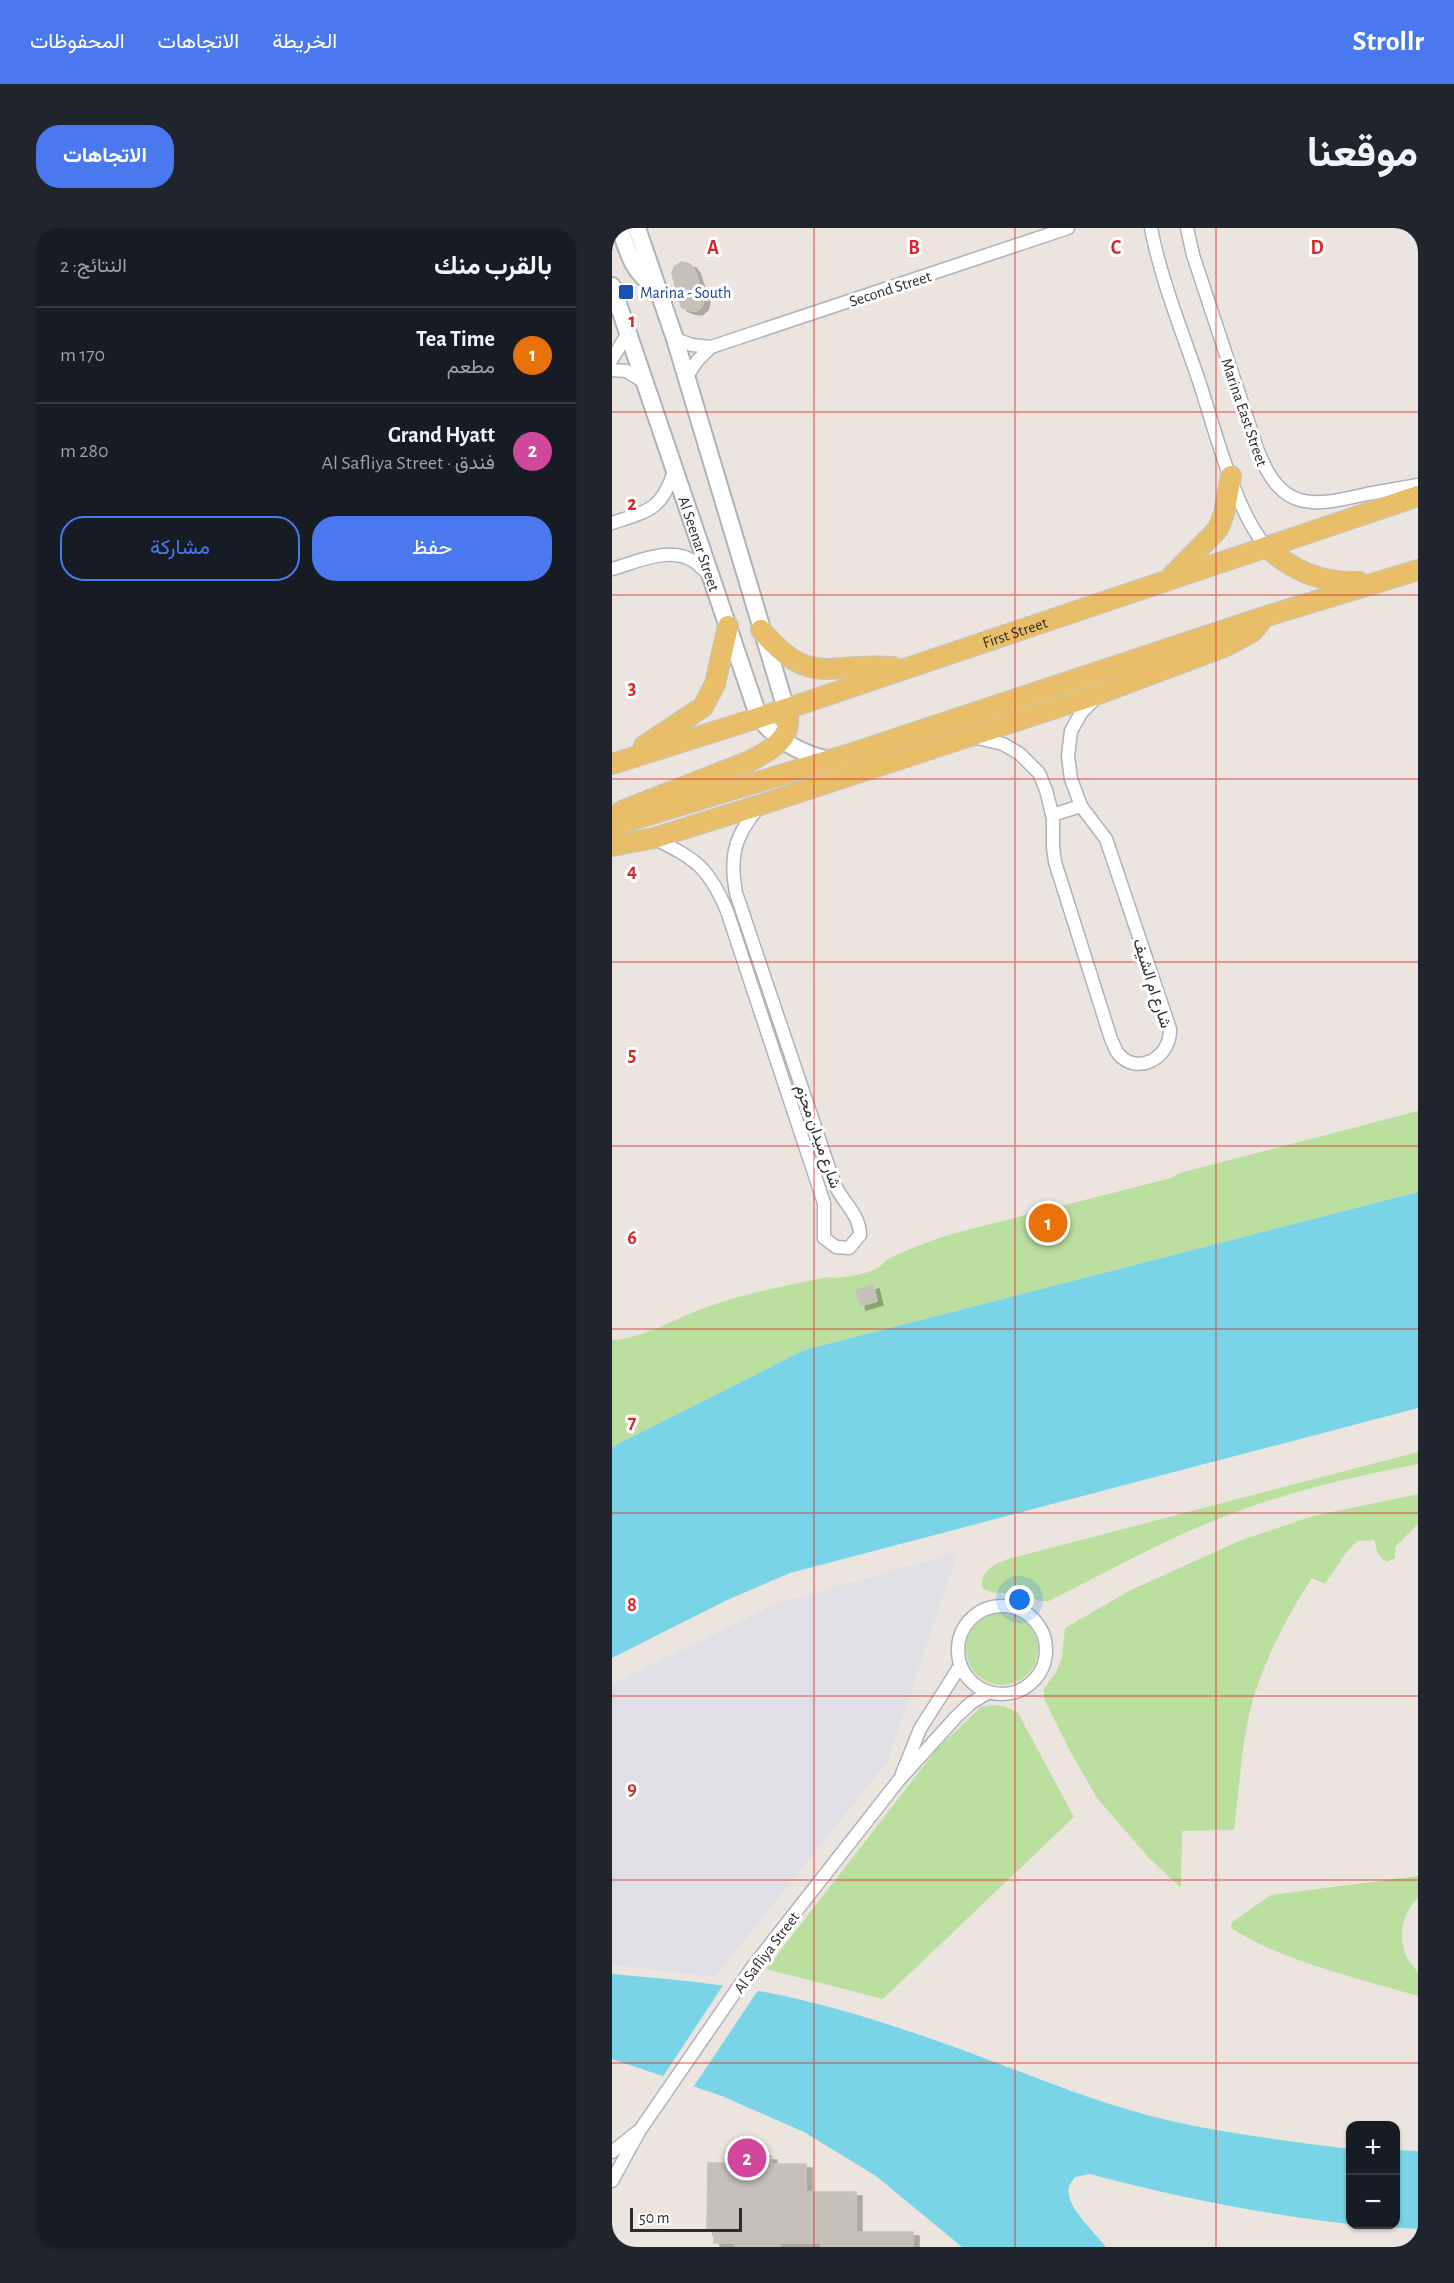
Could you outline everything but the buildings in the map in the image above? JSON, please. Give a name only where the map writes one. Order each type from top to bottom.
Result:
[{"type":"main road","points":[[1169,579],[1218,529],[1224,514],[1231,476]]},
{"type":"main road","name":"First Street","points":[[616,763],[759,718],[1418,496]]},
{"type":"main road","points":[[1266,547],[1284,563],[1313,576],[1352,582],[1377,581]]},
{"type":"main road","points":[[612,826],[830,760],[1097,674],[1267,616],[1418,570]]},
{"type":"main road","points":[[612,846],[654,838],[760,805],[1101,693],[1224,647],[1252,632],[1267,616]]},
{"type":"main road","points":[[616,763],[704,707],[715,684],[728,626]]},
{"type":"main road","points":[[761,630],[778,650],[807,666],[837,670],[888,666],[904,668]]},
{"type":"main road","points":[[612,817],[624,810],[750,761],[782,741],[789,722],[786,709]]},
{"type":"street","points":[[620,228],[635,268],[644,279],[656,286]]},
{"type":"street","name":"Al Seenar Street","points":[[637,228],[675,339],[786,709]]},
{"type":"street","name":"Second Street","points":[[675,339],[692,345],[711,347],[1068,228]]},
{"type":"street","name":"Marina East Street","points":[[1151,228],[1162,271],[1231,476],[1253,529],[1266,547]]},
{"type":"street","name":"Marina East Street","points":[[1187,228],[1193,255],[1258,451],[1267,473],[1277,486],[1302,501],[1317,503],[1334,502],[1418,485]]},
{"type":"street","name":"Al Seenar Street","points":[[612,286],[759,718],[782,741],[797,750],[830,760]]},
{"type":"street","points":[[612,359],[628,333]]},
{"type":"street","points":[[686,378],[697,361],[711,347]]},
{"type":"street","points":[[612,370],[626,371],[644,381]]},
{"type":"street","points":[[612,523],[645,512],[660,503],[669,489],[674,471]]},
{"type":"street","points":[[612,569],[657,555],[677,555],[694,561],[709,575]]},
{"type":"street","name":"شارع ام الشيف","points":[[968,736],[1003,744],[1020,754],[1039,773],[1052,815],[1055,862],[1111,1039],[1118,1053],[1129,1061],[1153,1062],[1170,1041],[1170,1029],[1106,839],[1081,806],[1068,766],[1071,731],[1081,713],[1101,693]]},
{"type":"street","name":"شارع ميدان محزم","points":[[654,838],[690,857],[700,865],[718,890],[822,1197],[824,1238],[836,1247],[849,1248],[860,1235],[858,1221],[834,1183],[736,892],[732,874],[737,841],[744,825],[760,805]]},
{"type":"street","points":[[1052,815],[1081,806]]},
{"type":"street","points":[[1000,1606],[1022,1611],[1039,1627],[1045,1646],[1045,1656],[1038,1674],[1032,1682],[1017,1691],[1004,1694],[989,1692],[972,1683],[960,1666],[958,1646],[960,1636],[971,1619],[979,1613],[1000,1606]]},
{"type":"street","name":"Al Safliya Street","points":[[899,1780],[920,1729],[960,1666]]},
{"type":"street","name":"Al Safliya Street","points":[[612,2181],[640,2130],[751,1970],[899,1780],[957,1716],[971,1703],[989,1692]]},
{"type":"street","name":"Al Safliya Street","points":[[612,2152],[640,2130]]},
{"type":"shaded area","points":[[958,1552],[888,1761],[715,1977],[612,1965],[612,1684],[773,1605]]},
{"type":"green space","points":[[1418,1111],[1418,1192],[804,1350],[612,1447],[612,1340],[637,1336],[695,1311],[752,1293],[829,1277],[847,1277],[869,1272],[894,1256],[948,1235]]},
{"type":"green space","points":[[1418,1452],[1418,1464],[1319,1486],[1223,1517],[1157,1546],[1049,1601],[982,1588],[986,1572],[1008,1559]]},
{"type":"green space","points":[[1418,1494],[1418,1524],[1395,1547],[1395,1558],[1387,1562],[1383,1560],[1374,1540],[1357,1541],[1345,1554],[1325,1584],[1312,1578],[1284,1625],[1255,1694],[1244,1741],[1234,1830],[1182,1831],[1181,1888],[1148,1857],[1097,1798],[1044,1699],[1044,1689],[1056,1672],[1062,1658],[1065,1628],[1131,1590],[1239,1541],[1313,1516]]},
{"type":"green space","points":[[1002,1613],[1022,1619],[1032,1629],[1038,1649],[1032,1669],[1022,1679],[1002,1685],[982,1679],[972,1669],[966,1649],[972,1629],[982,1619]]},
{"type":"green space","points":[[1004,1706],[1018,1713],[1074,1817],[883,1999],[766,1969],[936,1750],[981,1707]]},
{"type":"green space","points":[[1418,1876],[1418,1898],[1405,1918],[1402,1942],[1407,1958],[1418,1973],[1418,1996],[1296,1959],[1272,1950],[1231,1928],[1232,1922],[1271,1895]]},
{"type":"water","points":[[1418,1192],[1418,1408],[790,1573],[727,1600],[612,1658],[612,1447],[804,1350]]},
{"type":"water","points":[[612,1974],[731,1987],[804,2000],[905,2030],[1068,2090],[1134,2111],[1212,2129],[1346,2148],[1346,2223],[1219,2204],[1090,2174],[1075,2177],[1069,2187],[1069,2195],[1074,2208],[1106,2247],[962,2247],[876,2176],[804,2132],[722,2096],[612,2059]]},
{"type":"water","points":[[1400,2150],[1418,2151],[1418,2229],[1400,2228]]},
{"type":"pier","points":[[724,1984],[759,1989],[692,2089],[662,2078]]},
{"type":"place","name":"Marina - South","points":[[626,292]]},
{"type":"place","name":"Tea Time","points":[[1048,1223]]},
{"type":"place","name":"Grand Hyatt","points":[[747,2158]]}]
